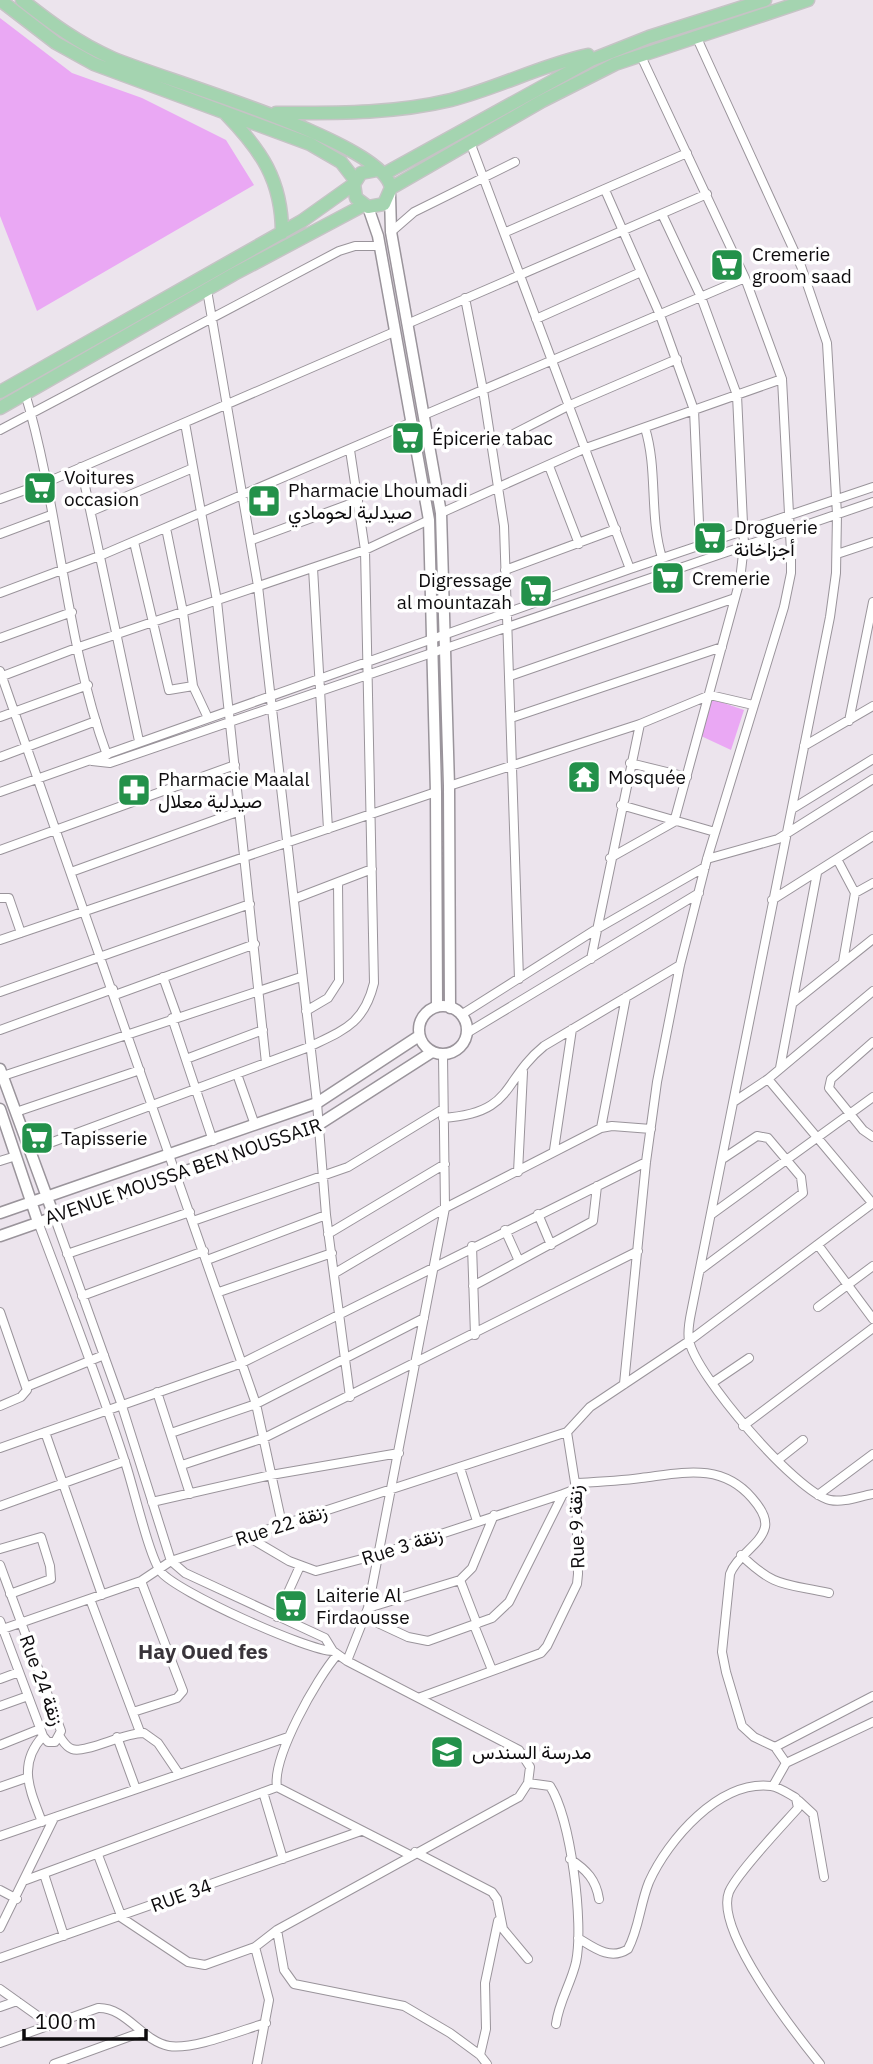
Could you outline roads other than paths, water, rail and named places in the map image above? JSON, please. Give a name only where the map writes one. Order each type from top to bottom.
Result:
[{"type":"main road","points":[[0,0],[84,59],[122,77],[310,144],[341,162],[355,182],[354,194],[366,206]]},
{"type":"main road","points":[[22,0],[88,47],[156,76],[266,113],[329,139],[363,157],[381,172],[391,192]]},
{"type":"main road","points":[[266,113],[349,114],[449,100],[496,87],[552,63],[619,48],[765,0]]},
{"type":"main road","points":[[0,408],[206,290],[366,206],[384,204],[391,192],[470,142],[575,83],[640,54],[808,0]]},
{"type":"main road","points":[[0,392],[282,233],[355,182],[364,171],[381,172],[564,73],[619,48]]},
{"type":"main road","points":[[225,113],[253,144],[273,176],[280,201],[282,233]]},
{"type":"street","points":[[696,36],[801,266],[827,343],[837,554],[830,617],[772,900],[724,1158],[700,1270],[689,1341],[712,1383],[743,1426],[818,1494],[839,1500],[873,1494]]},
{"type":"street","points":[[624,1384],[646,1162],[680,965],[706,863],[789,587],[791,530],[782,379],[745,278],[640,54]]},
{"type":"street","points":[[470,142],[506,232],[630,569]]},
{"type":"street","points":[[506,232],[687,153]]},
{"type":"street","points":[[391,232],[414,212],[515,162]]},
{"type":"street","points":[[605,190],[660,315],[694,410],[701,545]]},
{"type":"street","points":[[391,192],[391,232],[442,513],[449,786],[450,1007]]},
{"type":"street","points":[[407,324],[707,194]]},
{"type":"street","points":[[366,206],[379,246],[429,520],[436,792],[437,1007]]},
{"type":"street","points":[[610,858],[674,822],[744,564],[737,395],[701,297],[662,214]]},
{"type":"street","points":[[0,430],[347,247],[379,246]]},
{"type":"street","points":[[536,319],[641,272]]},
{"type":"street","points":[[424,415],[745,278]]},
{"type":"street","points":[[206,290],[258,586],[317,1103],[328,1234],[350,1397]]},
{"type":"street","points":[[465,298],[484,390],[504,526],[519,979]]},
{"type":"street","points":[[0,499],[45,483],[394,332]]},
{"type":"street","points":[[492,445],[570,405],[677,359]]},
{"type":"street","points":[[442,513],[586,448],[782,379]]},
{"type":"street","points":[[25,393],[79,647],[96,721],[110,763]]},
{"type":"street","points":[[0,593],[102,555],[242,497],[412,422]]},
{"type":"street","points":[[185,423],[217,601],[266,1063]]},
{"type":"street","points":[[645,428],[650,447],[653,523],[662,558]]},
{"type":"street","points":[[31,1150],[309,1047],[351,1026],[368,1005],[374,983],[365,550],[350,450]]},
{"type":"street","points":[[548,466],[579,544]]},
{"type":"street","points":[[81,467],[102,555],[139,740]]},
{"type":"street","points":[[92,510],[193,468]]},
{"type":"street","points":[[0,792],[92,761],[139,740],[873,487]]},
{"type":"street","points":[[251,540],[358,500]]},
{"type":"street","points":[[92,761],[110,763],[873,502]]},
{"type":"street","points":[[0,534],[51,515]]},
{"type":"street","points":[[282,1524],[256,1404],[219,1292],[1,675],[365,550],[429,520]]},
{"type":"street","points":[[166,528],[183,612],[193,686],[208,718]]},
{"type":"street","points":[[505,570],[616,529]]},
{"type":"street","points":[[134,541],[169,690],[193,686]]},
{"type":"street","points":[[837,554],[873,542]]},
{"type":"street","points":[[313,568],[328,829]]},
{"type":"street","points":[[510,676],[735,598]]},
{"type":"street","points":[[849,721],[873,602]]},
{"type":"street","points":[[0,638],[72,612]]},
{"type":"street","points":[[511,718],[722,647]]},
{"type":"street","points":[[0,717],[88,685]]},
{"type":"street","points":[[449,786],[510,769],[640,724],[710,695],[753,705]]},
{"type":"street","points":[[804,746],[873,706]]},
{"type":"street","points":[[0,757],[96,721]]},
{"type":"street","points":[[591,959],[621,804],[640,724]]},
{"type":"street","points":[[792,809],[873,758]]},
{"type":"street","points":[[631,763],[687,777]]},
{"type":"street","points":[[0,850],[235,765]]},
{"type":"street","points":[[461,1015],[706,863],[764,846],[873,779]]},
{"type":"street","points":[[0,940],[436,792]]},
{"type":"street","points":[[621,804],[674,822],[715,832]]},
{"type":"street","points":[[71,872],[240,811]]},
{"type":"street","points":[[772,900],[873,836]]},
{"type":"street","points":[[837,859],[855,893],[843,962]]},
{"type":"street","points":[[294,899],[372,869]]},
{"type":"street","points":[[780,1068],[817,873]]},
{"type":"street","points":[[306,1011],[328,999],[339,981],[338,883]]},
{"type":"street","points":[[855,893],[873,883]]},
{"type":"street","points":[[437,1053],[457,1050],[467,1033],[699,893]]},
{"type":"street","points":[[0,898],[9,898],[22,933]]},
{"type":"street","points":[[0,992],[250,904]]},
{"type":"street","points":[[794,1002],[873,939]]},
{"type":"street","points":[[0,1030],[255,944]]},
{"type":"street","points":[[193,1221],[322,1178],[372,1154],[443,1114],[464,1117],[485,1109],[502,1098],[523,1072],[532,1055],[680,965]]},
{"type":"street","points":[[163,977],[213,1141]]},
{"type":"street","points":[[98,1855],[122,1918],[195,1965],[233,1956],[254,1947],[277,1930],[519,1797],[528,1783],[530,1767],[523,1754],[421,1697],[347,1661],[335,1653],[325,1638],[185,1573],[171,1561],[121,1403],[1,1072],[301,977]]},
{"type":"street","points":[[735,1101],[768,1079],[873,992]]},
{"type":"street","points":[[601,1128],[626,997]]},
{"type":"street","points":[[347,1661],[366,1612],[392,1490],[445,1208],[443,1114],[437,1053],[419,1036],[422,1018],[437,1007],[450,1007],[461,1015],[467,1033]]},
{"type":"street","points":[[554,1150],[572,1029]]},
{"type":"street","points":[[186,1059],[264,1030]]},
{"type":"street","name":"AVENUE MOUSSA BEN NOUSSAIR","points":[[0,1213],[171,1157],[317,1103],[419,1036]]},
{"type":"street","points":[[873,1042],[829,1083],[831,1093],[868,1136],[873,1137]]},
{"type":"street","name":"AVENUE MOUSSA BEN NOUSSAIR","points":[[0,1236],[318,1125],[437,1053]]},
{"type":"street","points":[[16,1112],[140,1070]]},
{"type":"street","points":[[518,1172],[523,1072]]},
{"type":"street","points":[[237,1074],[255,1125]]},
{"type":"street","points":[[567,1432],[590,1407],[689,1341],[873,1204],[768,1079]]},
{"type":"street","points":[[712,1214],[873,1097]]},
{"type":"street","points":[[0,1109],[38,1222],[107,1408],[159,1569],[188,1591],[275,1633],[314,1649],[335,1653]]},
{"type":"street","points":[[335,1273],[445,1208],[601,1128],[612,1126],[651,1129]]},
{"type":"street","points":[[700,1270],[803,1193],[800,1177],[772,1141],[763,1136],[724,1158]]},
{"type":"street","points":[[0,1161],[16,1156]]},
{"type":"street","points":[[0,1448],[121,1403],[242,1363],[434,1268],[472,1246],[646,1162]]},
{"type":"street","points":[[328,1234],[445,1164]]},
{"type":"street","points":[[473,1286],[593,1221],[597,1186]]},
{"type":"street","points":[[67,1254],[190,1212]]},
{"type":"street","points":[[538,1214],[551,1245]]},
{"type":"street","points":[[82,1296],[326,1215]]},
{"type":"street","points":[[505,1230],[519,1261]]},
{"type":"street","points":[[818,1245],[873,1318]]},
{"type":"street","points":[[472,1246],[474,1335]]},
{"type":"street","points":[[182,1465],[264,1438],[638,1251]]},
{"type":"street","points":[[219,1292],[332,1253]]},
{"type":"street","points":[[818,1307],[873,1266]]},
{"type":"street","points":[[0,1312],[26,1389]]},
{"type":"street","points":[[171,1433],[256,1404],[424,1318]]},
{"type":"street","points":[[743,1426],[873,1328]]},
{"type":"street","points":[[0,1406],[21,1398],[26,1389],[104,1355]]},
{"type":"street","points":[[712,1383],[749,1358]]},
{"type":"street","points":[[157,1392],[190,1493]]},
{"type":"street","points":[[45,1432],[102,1595]]},
{"type":"street","name":"Rue 22 زنقة","points":[[1,1626],[21,1623],[141,1581],[171,1561],[245,1535],[567,1432]]},
{"type":"street","name":"Rue 9 زنقة","points":[[421,1697],[541,1653],[577,1584],[576,1486],[567,1432]]},
{"type":"street","points":[[779,1459],[803,1440]]},
{"type":"street","points":[[152,1502],[271,1475],[399,1453]]},
{"type":"street","points":[[818,1494],[873,1454]]},
{"type":"street","points":[[0,1506],[125,1461]]},
{"type":"street","points":[[460,1468],[477,1521]]},
{"type":"street","name":"Rue 3 زنقة","points":[[245,1535],[300,1566],[316,1571],[377,1555],[563,1494],[576,1486],[641,1479],[682,1471],[716,1475],[733,1483],[759,1506],[765,1530],[741,1555]]},
{"type":"street","points":[[366,1612],[422,1640],[435,1639],[492,1618],[509,1602],[563,1494]]},
{"type":"street","points":[[366,1612],[460,1580],[472,1569],[494,1516]]},
{"type":"street","points":[[0,1549],[41,1537],[50,1566],[51,1579],[10,1594]]},
{"type":"street","points":[[786,1763],[775,1747],[754,1737],[742,1726],[723,1660],[730,1574],[741,1555],[764,1577],[775,1583],[829,1592]]},
{"type":"street","name":"Rue 24 زنقة","points":[[0,1566],[60,1737],[51,1743],[41,1733],[1,1626]]},
{"type":"street","points":[[277,1617],[300,1566]]},
{"type":"street","points":[[460,1580],[492,1670]]},
{"type":"street","points":[[133,1712],[177,1698],[184,1688],[141,1581]]},
{"type":"street","points":[[90,1599],[140,1732]]},
{"type":"street","points":[[277,1787],[278,1763],[288,1737],[335,1653]]},
{"type":"street","points":[[0,1679],[19,1672]]},
{"type":"street","points":[[0,1706],[28,1696]]},
{"type":"street","points":[[775,1747],[873,1696]]},
{"type":"street","points":[[773,1786],[786,1763],[873,1722]]},
{"type":"street","points":[[60,1737],[68,1747],[76,1750],[140,1732],[153,1738],[179,1774]]},
{"type":"street","points":[[0,1745],[41,1733]]},
{"type":"street","points":[[41,1733],[30,1754],[26,1778],[41,1822]]},
{"type":"street","points":[[117,1737],[136,1789]]},
{"type":"street","points":[[0,1836],[288,1737]]},
{"type":"street","points":[[0,1787],[26,1778]]},
{"type":"street","points":[[528,1783],[542,1783],[555,1794],[565,1825],[570,1859],[578,1938],[577,1959],[559,2004],[556,2024]]},
{"type":"street","points":[[578,1938],[605,1953],[621,1954],[628,1950],[651,1878],[690,1823],[712,1804],[730,1795],[773,1786],[799,1801],[813,1814],[824,1877]]},
{"type":"street","points":[[26,1880],[277,1787],[362,1831],[492,1892],[497,1899],[503,1929],[528,1959]]},
{"type":"street","points":[[263,1792],[283,1859]]},
{"type":"street","points":[[799,1801],[798,1808],[731,1888],[726,1911],[736,1939],[768,1994],[820,2064]]},
{"type":"street","points":[[0,1928],[17,1899],[54,1818]]},
{"type":"street","name":"RUE 34","points":[[0,1958],[122,1918],[156,1902],[362,1831]]},
{"type":"street","points":[[570,1859],[589,1874],[597,1885],[599,1899]]},
{"type":"street","points":[[44,1874],[64,1936]]},
{"type":"street","points":[[0,1890],[17,1899]]},
{"type":"street","points":[[480,2055],[486,2029],[485,1983],[499,1918]]},
{"type":"street","points":[[277,1930],[284,1970],[294,1984],[404,2006],[480,2055],[487,2064]]},
{"type":"street","points":[[254,1947],[268,1990],[269,2008],[257,2064]]},
{"type":"street","points":[[0,1989],[49,2024]]},
{"type":"street","points":[[0,2007],[17,2001]]},
{"type":"street","points":[[0,2043],[84,2011],[110,2008],[142,2032],[174,2047],[266,2023]]},
{"type":"street","points":[[54,2064],[142,2032]]},
{"type":"place","name":"Cremerie groom saad","points":[[727,265]]},
{"type":"place","name":"Épicerie tabac","points":[[408,438]]},
{"type":"place","name":"Voitures occasion","points":[[40,488]]},
{"type":"place","name":"Pharmacie Lhoumadi صيدلية لحومادي","points":[[264,501]]},
{"type":"place","name":"Droguerie أجزاخانة","points":[[710,538]]},
{"type":"place","name":"Cremerie","points":[[668,578]]},
{"type":"place","name":"Digressage al mountazah","points":[[536,591]]},
{"type":"place","name":"Mosquée","points":[[584,777]]},
{"type":"place","name":"Pharmacie Maalal صيدلية معلال","points":[[134,790]]},
{"type":"place","name":"Tapisserie","points":[[37,1138]]},
{"type":"place","name":"Laiterie Al Firdaousse","points":[[291,1606]]},
{"type":"place","name":"مدرسة السندس","points":[[447,1752]]},
{"type":"district","name":"Hay Oued fes","points":[[203,1652]]}]
